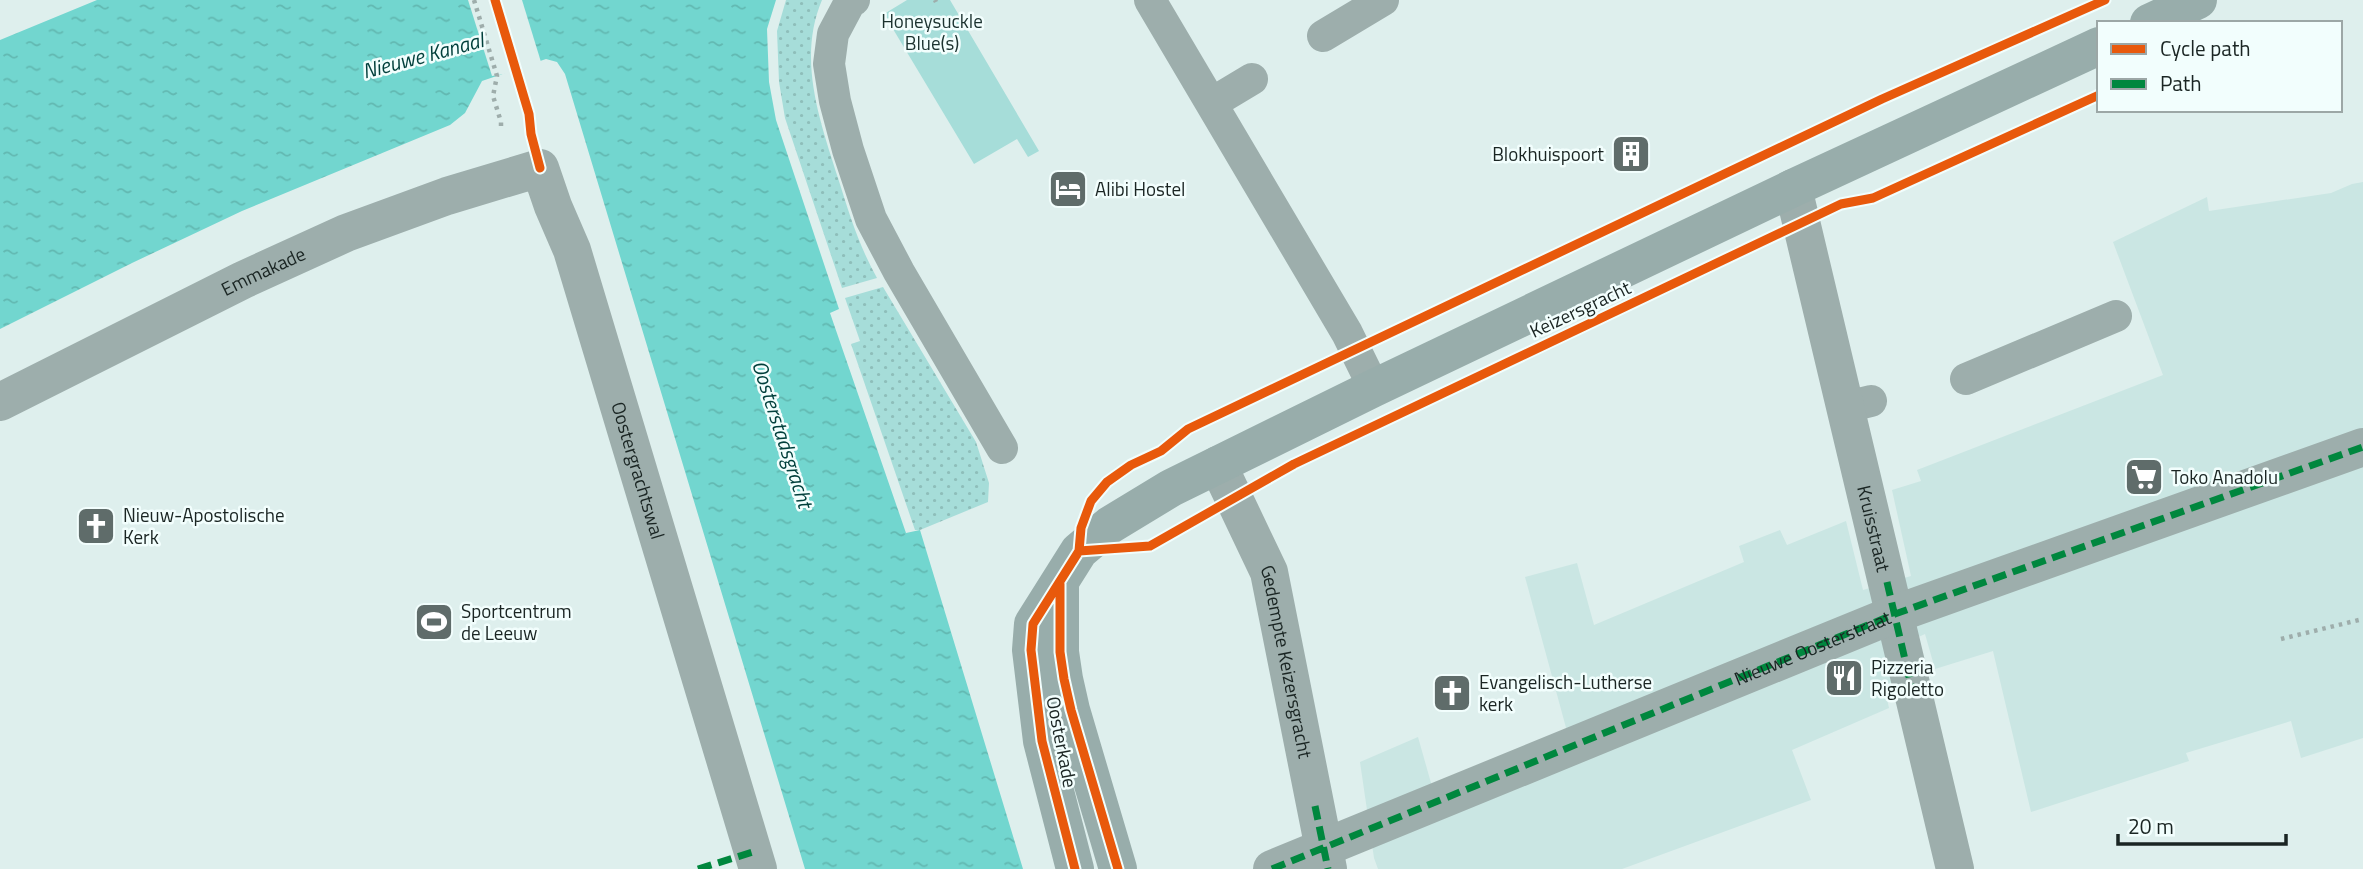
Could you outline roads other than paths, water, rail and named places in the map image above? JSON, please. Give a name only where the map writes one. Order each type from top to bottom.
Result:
[{"type":"main road","points":[[2153,21],[2198,0]]},
{"type":"main road","name":"Keizersgracht","points":[[1079,551],[1110,525],[1141,505],[1374,387],[2097,47]]},
{"type":"main road","name":"Oosterkade","points":[[1075,869],[1042,741],[1031,650],[1033,624],[1079,551]]},
{"type":"main road","name":"Oosterkade","points":[[1059,584],[1060,652],[1069,699],[1118,869]]},
{"type":"street","name":"Emmakade","points":[[0,402],[243,280],[346,233],[447,196],[540,168]]},
{"type":"street","name":"Oostergrachtswal","points":[[540,168],[572,250],[758,869]]},
{"type":"street","name":"Kruisstraat","points":[[1793,188],[1858,404],[1891,598],[1955,869]]},
{"type":"street","name":"Nieuwe Oosterstraat","points":[[1272,869],[1325,859],[1891,598],[2363,447]]},
{"type":"street","name":"Gedempte Keizersgracht","points":[[1218,465],[1269,572],[1325,859]]},
{"type":"lane","points":[[854,0],[850,2],[834,34],[829,64],[835,101],[848,150],[871,219],[1002,449]]},
{"type":"lane","points":[[1150,0],[1347,333],[1374,387]]},
{"type":"lane","points":[[1323,36],[1383,0]]},
{"type":"lane","points":[[1213,103],[1252,79]]},
{"type":"lane","points":[[1966,379],[2116,316]]},
{"type":"water","points":[[97,0],[776,0],[767,29],[769,82],[776,120],[839,309],[830,313],[906,533],[920,530],[1023,869],[805,869],[565,74],[557,62],[546,59],[482,81],[465,113],[450,125],[242,211],[0,329],[0,40]]},
{"type":"place","name":"Blokhuispoort","points":[[1631,154]]},
{"type":"place","name":"Alibi Hostel","points":[[1068,189]]},
{"type":"place","name":"Toko Anadolu","points":[[2144,477]]},
{"type":"place","name":"Nieuw-Apostolische Kerk","points":[[96,526]]},
{"type":"place","name":"Sportcentrum de Leeuw","points":[[434,622]]},
{"type":"place","name":"Pizzeria Rigoletto","points":[[1844,678]]},
{"type":"place","name":"Evangelisch-Lutherse kerk","points":[[1452,693]]},
{"type":"park label","name":"Honeysuckle Blue(s)","points":[[932,32]]},
{"type":"water label","name":"Nieuwe Kanaal","points":[[423,56]]},
{"type":"water label","name":"Oosterstadsgracht","points":[[782,434]]}]
